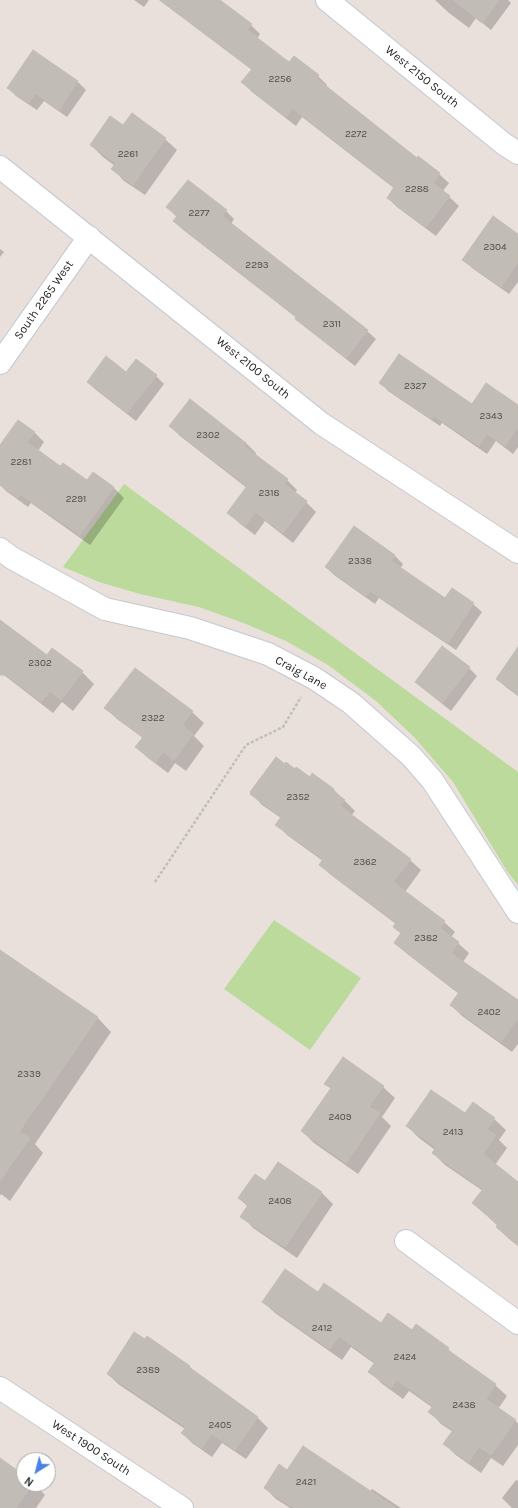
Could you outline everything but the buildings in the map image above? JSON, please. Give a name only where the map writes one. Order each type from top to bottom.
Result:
[{"type":"street","name":"West 2150 South","points":[[327,0],[504,144],[518,153]]},
{"type":"street","name":"West 2100 South","points":[[0,167],[322,424],[518,552]]},
{"type":"street","name":"South 2265 West","points":[[0,363],[89,237]]},
{"type":"street","name":"Craig Lane","points":[[0,549],[12,558],[106,609],[190,628],[268,654],[314,678],[351,703],[411,756],[432,780],[518,912]]},
{"type":"street","points":[[406,1241],[518,1323]]},
{"type":"street","name":"West 1900 South","points":[[0,1388],[182,1508]]},
{"type":"path","points":[[154,882],[246,745],[283,727],[314,678]]},
{"type":"green space","points":[[124,484],[518,772],[518,885],[507,871],[453,782],[415,738],[376,701],[328,665],[286,641],[246,624],[199,607],[140,594],[99,582],[63,567]]},
{"type":"green space","points":[[274,920],[361,978],[310,1050],[224,989]]}]
